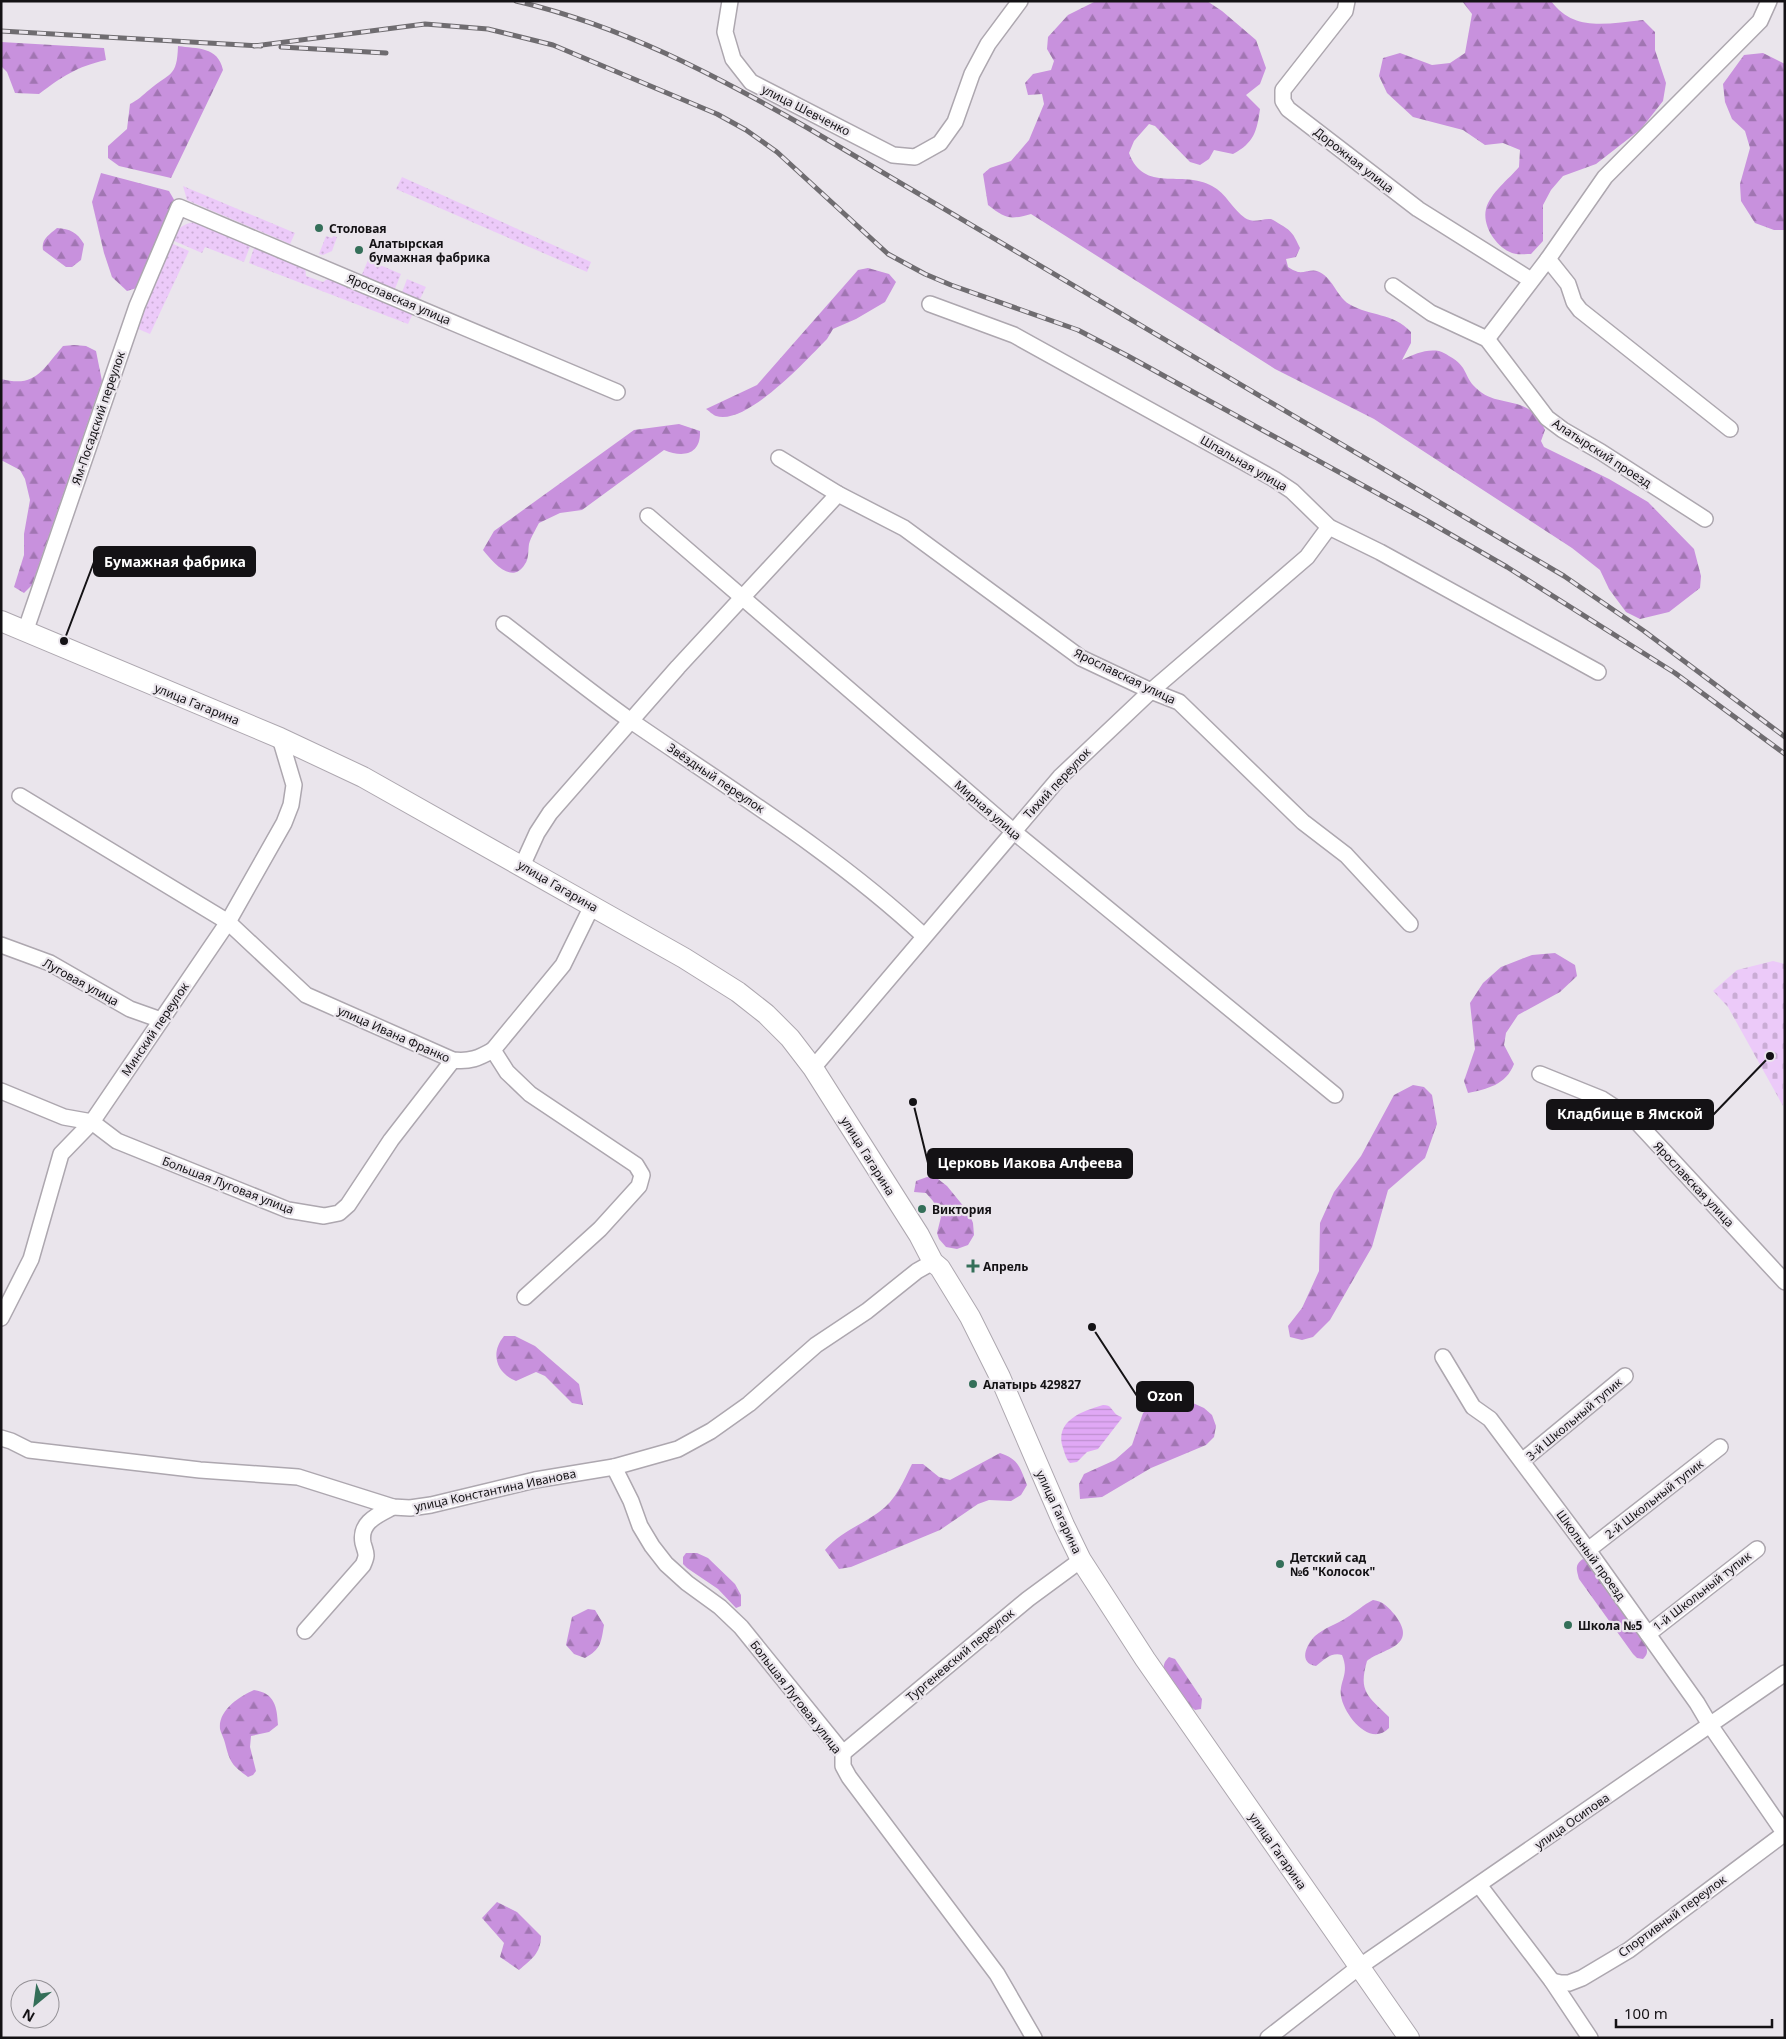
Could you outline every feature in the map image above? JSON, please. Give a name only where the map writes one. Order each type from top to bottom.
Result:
[{"type":"main road","name":"улица Гагарина","points":[[1,621],[280,738],[363,777],[684,958],[738,992],[766,1014],[790,1038],[813,1068],[919,1235],[933,1262],[940,1268],[978,1334],[1000,1377],[1081,1560],[1145,1659],[1409,2038]]},
{"type":"street","name":"улица Шевченко","points":[[730,1],[724,32],[733,59],[751,82],[893,155],[915,157],[940,143],[955,122],[972,74],[988,44],[1020,1]]},
{"type":"street","name":"Дорожная улица","points":[[1347,1],[1345,11],[1283,90],[1283,101],[1288,109],[1418,209],[1531,280]]},
{"type":"street","points":[[1487,339],[1548,259],[1605,177],[1760,21],[1769,1]]},
{"type":"street","name":"Ярославская улица","points":[[180,207],[617,392]]},
{"type":"street","name":"Ям-Посадский переулок","points":[[25,632],[137,306],[180,207]]},
{"type":"street","points":[[1548,259],[1568,284],[1574,302],[1580,310],[1730,429]]},
{"type":"street","name":"Алатырский проезд","points":[[1393,286],[1431,313],[1487,339],[1547,418],[1563,430],[1706,519]]},
{"type":"street","name":"Шпальная улица","points":[[930,304],[1014,335],[1274,479],[1292,491],[1329,527],[1380,552],[1598,672]]},
{"type":"street","name":"Ярославская улица","points":[[779,458],[838,494],[904,528],[1081,658],[1179,702],[1303,822],[1346,855],[1410,924]]},
{"type":"street","points":[[522,866],[537,833],[550,813],[678,668],[838,494]]},
{"type":"street","name":"Мирная улица","points":[[648,516],[1012,831],[1335,1095]]},
{"type":"street","name":"Тихий переулок","points":[[813,1068],[1012,831],[1060,777],[1151,691],[1306,557],[1329,527]]},
{"type":"street","name":"Звёздный переулок","points":[[504,624],[632,721],[810,843],[924,936]]},
{"type":"street","name":"Минский переулок","points":[[1,1318],[31,1259],[61,1154],[92,1122],[228,922],[275,839],[291,804],[294,785],[280,738]]},
{"type":"street","name":"улица Ивана Франко","points":[[20,796],[228,922],[306,995],[453,1060],[466,1062],[477,1060],[493,1050]]},
{"type":"street","points":[[525,1297],[600,1229],[639,1186],[642,1175],[636,1165],[530,1094],[507,1072],[493,1050],[563,965],[592,906]]},
{"type":"street","name":"Луговая улица","points":[[1,945],[50,963],[130,1009],[161,1020]]},
{"type":"street","name":"Большая Луговая улица","points":[[1,1091],[64,1117],[92,1122],[117,1141],[288,1210],[324,1216],[339,1213],[348,1205],[391,1140],[453,1060]]},
{"type":"street","name":"Ярославская улица","points":[[1540,1074],[1602,1099],[1636,1121],[1785,1282]]},
{"type":"street","name":"улица Константина Иванова","points":[[1,1438],[11,1440],[28,1450],[200,1470],[298,1477],[393,1507],[410,1508],[431,1505],[536,1480],[614,1467],[678,1449],[711,1431],[749,1404],[816,1345],[868,1311],[917,1271],[933,1262]]},
{"type":"street","name":"Школьный проезд","points":[[1444,1357],[1474,1407],[1490,1419],[1588,1550],[1697,1703],[1710,1725],[1785,1833]]},
{"type":"street","name":"3-й Школьный тупик","points":[[1522,1461],[1625,1376]]},
{"type":"street","name":"2-й Школьный тупик","points":[[1588,1550],[1720,1447]]},
{"type":"street","name":"Большая Луговая улица","points":[[614,1467],[631,1501],[640,1526],[657,1552],[666,1564],[686,1583],[720,1607],[741,1627],[842,1753],[844,1766],[849,1777],[996,1974],[1034,2038]]},
{"type":"street","points":[[305,1631],[363,1566],[367,1555],[363,1541],[364,1529],[371,1519],[393,1507]]},
{"type":"street","name":"1-й Школьный тупик","points":[[1648,1634],[1757,1549]]},
{"type":"street","name":"Тургеневский переулок","points":[[842,1753],[1028,1599],[1081,1560]]},
{"type":"street","name":"улица Осипова","points":[[1268,2038],[1359,1967],[1480,1886],[1785,1673]]},
{"type":"street","name":"Спортивный переулок","points":[[1552,1981],[1570,1983],[1629,1950],[1785,1833]]},
{"type":"street","points":[[1480,1886],[1552,1981],[1590,2038]]},
{"type":"green space","points":[[1096,1],[1207,1],[1222,11],[1256,40],[1266,68],[1260,84],[1246,95],[1260,109],[1256,130],[1246,145],[1233,154],[1214,150],[1209,159],[1200,165],[1190,162],[1155,126],[1149,124],[1134,141],[1129,153],[1136,165],[1144,173],[1154,177],[1200,181],[1217,189],[1248,220],[1271,219],[1283,226],[1292,233],[1300,248],[1296,257],[1286,259],[1288,267],[1298,272],[1315,271],[1322,274],[1349,304],[1396,321],[1411,332],[1411,343],[1402,360],[1425,351],[1442,352],[1460,364],[1472,384],[1485,395],[1531,410],[1545,430],[1541,441],[1544,447],[1609,479],[1648,502],[1694,549],[1701,576],[1700,588],[1669,612],[1640,619],[1626,612],[1609,589],[1600,570],[1572,548],[1374,419],[1275,369],[1031,214],[1008,217],[988,205],[983,174],[990,168],[1011,161],[1029,140],[1044,104],[1042,94],[1028,95],[1025,83],[1033,74],[1051,70],[1054,61],[1047,49],[1048,37],[1068,15]]},
{"type":"green space","points":[[1462,1],[1551,1],[1560,11],[1581,22],[1605,24],[1643,20],[1655,32],[1655,50],[1666,83],[1663,101],[1641,129],[1596,164],[1563,176],[1551,190],[1543,205],[1543,241],[1531,254],[1514,254],[1501,246],[1491,235],[1485,216],[1491,197],[1519,167],[1520,150],[1503,143],[1485,145],[1463,130],[1413,117],[1387,93],[1379,76],[1383,58],[1400,53],[1432,65],[1450,63],[1465,53],[1472,14]]},
{"type":"green space","points":[[1,42],[104,48],[106,60],[70,73],[39,94],[15,93],[7,72],[1,66]]},
{"type":"green space","points":[[178,46],[206,50],[212,53],[217,57],[223,70],[171,178],[119,166],[108,158],[108,146],[127,129],[130,104],[167,77],[174,69]]},
{"type":"green space","points":[[1763,53],[1785,64],[1785,230],[1774,230],[1755,223],[1741,201],[1740,184],[1750,148],[1745,131],[1732,119],[1725,102],[1723,84],[1744,55]]},
{"type":"green space","points":[[101,173],[169,191],[177,205],[140,287],[127,291],[112,277],[104,253],[92,202]]},
{"type":"green space","points":[[402,177],[591,262],[587,272],[396,189]]},
{"type":"green space","points":[[183,186],[295,233],[290,244],[187,200]]},
{"type":"green space","points":[[195,222],[251,244],[244,262],[205,247],[202,253],[172,240],[181,227]]},
{"type":"green space","points":[[57,228],[73,232],[84,244],[81,260],[72,267],[66,267],[43,250],[44,240]]},
{"type":"green space","points":[[326,236],[337,237],[332,251],[323,255],[319,254]]},
{"type":"green space","points":[[171,243],[189,251],[150,334],[136,328]]},
{"type":"green space","points":[[255,245],[305,267],[306,276],[323,282],[332,276],[415,309],[408,324],[249,263]]},
{"type":"green space","points":[[368,260],[401,274],[394,291],[361,277]]},
{"type":"green space","points":[[868,268],[889,274],[896,282],[885,302],[856,319],[833,329],[827,339],[776,389],[744,411],[729,416],[716,416],[706,409],[757,385],[858,270]]},
{"type":"green space","points":[[407,279],[426,287],[418,303],[401,295]]},
{"type":"green space","points":[[63,346],[86,346],[96,351],[102,381],[32,585],[24,593],[14,587],[24,555],[24,534],[30,500],[25,479],[20,470],[1,460],[1,379],[23,381],[30,379],[43,369]]},
{"type":"green space","points":[[679,424],[700,431],[700,439],[694,450],[678,454],[664,450],[582,510],[560,513],[539,523],[529,544],[526,562],[520,570],[514,573],[508,572],[497,565],[483,550],[494,531],[634,430]]},
{"type":"green space","points":[[1555,953],[1575,965],[1577,976],[1560,992],[1518,1015],[1506,1033],[1504,1045],[1514,1064],[1506,1077],[1489,1088],[1468,1093],[1464,1081],[1475,1049],[1470,1003],[1483,983],[1501,967],[1532,955]]},
{"type":"green space","points":[[1773,961],[1785,964],[1783,1106],[1728,1007],[1713,991],[1737,970]]},
{"type":"green space","points":[[1413,1085],[1424,1087],[1432,1095],[1437,1124],[1425,1158],[1388,1190],[1372,1247],[1330,1320],[1313,1337],[1302,1340],[1290,1337],[1288,1326],[1302,1308],[1319,1271],[1320,1223],[1334,1192],[1361,1156],[1394,1095]]},
{"type":"green space","points":[[927,1177],[938,1179],[947,1186],[969,1213],[973,1223],[974,1235],[968,1245],[957,1249],[946,1247],[939,1239],[937,1233],[941,1217],[933,1201],[926,1193],[914,1192],[916,1181]]},
{"type":"green space","points":[[504,1336],[515,1336],[535,1346],[579,1384],[583,1405],[572,1403],[545,1376],[536,1372],[516,1381],[504,1373],[497,1362],[496,1356],[497,1349]]},
{"type":"green space","points":[[1173,1397],[1184,1399],[1204,1408],[1212,1415],[1216,1426],[1214,1437],[1206,1445],[1151,1468],[1102,1497],[1080,1499],[1079,1484],[1084,1474],[1115,1460],[1132,1445],[1143,1413],[1152,1405]]},
{"type":"green space","points":[[1000,1453],[1015,1461],[1027,1485],[1021,1495],[1011,1501],[989,1500],[978,1504],[940,1530],[851,1567],[839,1569],[825,1550],[843,1534],[885,1507],[898,1490],[912,1464],[923,1464],[939,1477],[950,1480]]},
{"type":"green space","points":[[686,1553],[697,1553],[708,1558],[735,1584],[741,1595],[741,1606],[736,1608],[718,1589],[687,1568],[683,1564],[683,1557]]},
{"type":"green space","points":[[1583,1559],[1592,1564],[1645,1644],[1647,1652],[1643,1659],[1637,1658],[1633,1654],[1579,1579],[1577,1566]]},
{"type":"green space","points":[[1373,1600],[1383,1603],[1393,1612],[1403,1634],[1401,1640],[1396,1645],[1367,1661],[1364,1671],[1364,1687],[1367,1693],[1375,1704],[1389,1717],[1389,1728],[1382,1733],[1374,1734],[1366,1732],[1359,1727],[1352,1720],[1343,1704],[1341,1686],[1345,1668],[1342,1655],[1331,1656],[1316,1666],[1310,1664],[1305,1658],[1309,1644],[1315,1636]]},
{"type":"green space","points":[[588,1609],[595,1610],[604,1625],[599,1645],[594,1652],[585,1658],[574,1654],[566,1645],[572,1617]]},
{"type":"green space","points":[[1169,1657],[1175,1659],[1202,1699],[1201,1709],[1195,1710],[1190,1706],[1164,1672],[1164,1664]]},
{"type":"green space","points":[[254,1690],[266,1694],[274,1702],[278,1725],[269,1732],[251,1736],[250,1747],[256,1771],[248,1777],[230,1759],[220,1731],[220,1722],[222,1716],[231,1705],[242,1696]]},
{"type":"green space","points":[[497,1902],[517,1912],[541,1936],[537,1952],[519,1970],[500,1957],[504,1943],[482,1918]]},
{"type":"shaded area","points":[[1103,1405],[1110,1407],[1122,1418],[1098,1449],[1087,1452],[1077,1462],[1070,1463],[1063,1448],[1062,1431],[1066,1424],[1079,1414]]},
{"type":"railway","points":[[516,1],[592,23],[666,54],[737,89],[806,127],[1564,576],[1644,631],[1785,737]]},
{"type":"railway","points":[[254,46],[425,24],[488,29],[553,45],[717,114],[746,130],[777,152],[888,254],[925,274],[951,285],[1078,330],[1424,519],[1507,567],[1675,673],[1785,754]]},
{"type":"railway","points":[[1,31],[261,46]]},
{"type":"railway","points":[[281,47],[386,53]]},
{"type":"place","name":"Столовая","points":[[319,228]]},
{"type":"place","name":"Алатырская бумажная фабрика","points":[[359,250]]},
{"type":"place","name":"Бумажная фабрика","points":[[64,641]]},
{"type":"place","name":"Кладбище в Ямской","points":[[1770,1056]]},
{"type":"place","name":"Церковь Иакова Алфеева","points":[[913,1102]]},
{"type":"place","name":"Виктория","points":[[922,1209]]},
{"type":"place","name":"Апрель","points":[[973,1266]]},
{"type":"place","name":"Ozon","points":[[1092,1327]]},
{"type":"place","name":"Алатырь 429827","points":[[973,1384]]},
{"type":"place","name":"Детский сад №6 \"Колосок\"","points":[[1280,1564]]},
{"type":"place","name":"Школа №5","points":[[1568,1625]]}]
